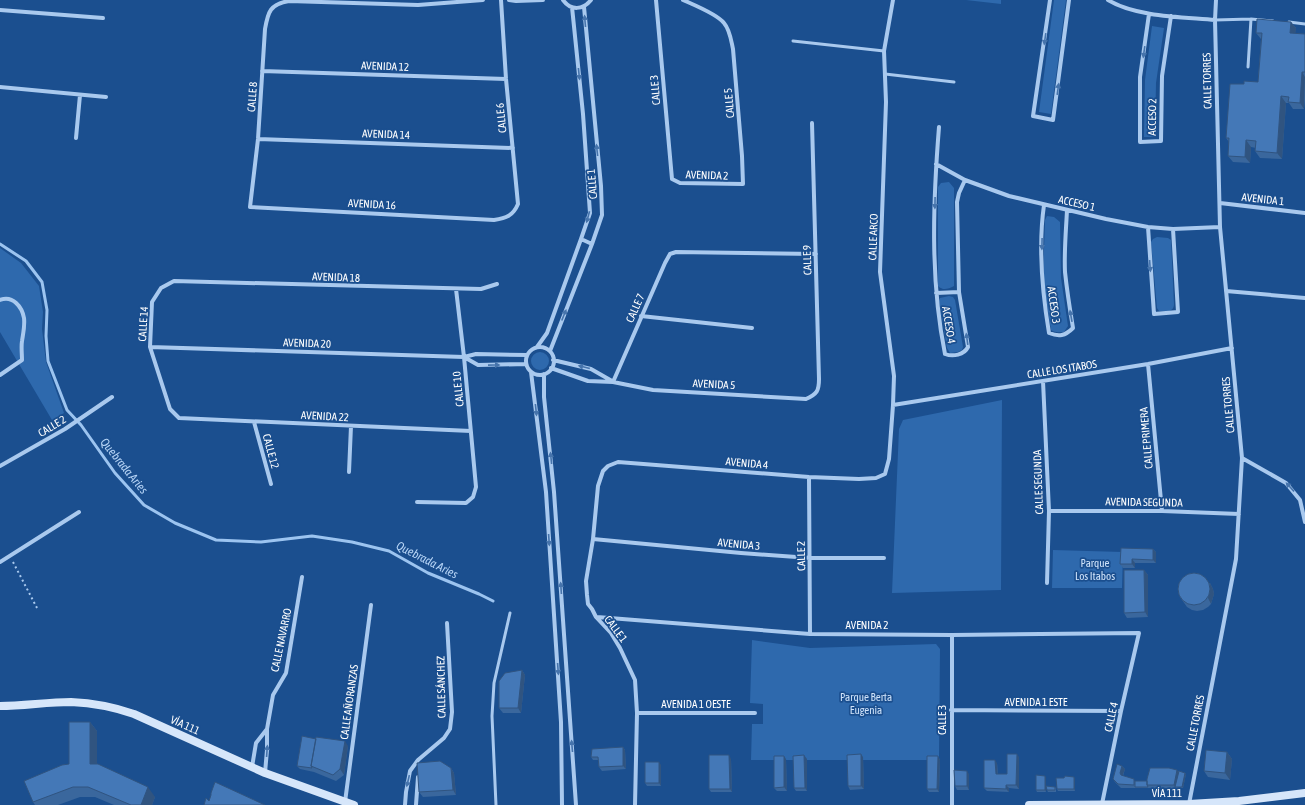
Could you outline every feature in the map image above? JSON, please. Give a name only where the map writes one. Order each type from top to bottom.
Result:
[{"type":"main road","name":"VÍA 111","points":[[0,706],[71,702],[98,704],[116,708],[134,714],[265,773],[354,805]]},
{"type":"main road","name":"VÍA 111","points":[[1029,805],[1189,804],[1239,801],[1305,793]]},
{"type":"street","name":"CALLE 8","points":[[250,206],[258,139],[265,29],[267,15],[272,7],[280,3],[289,2],[418,5],[483,0]]},
{"type":"street","name":"CALLE 6","points":[[494,220],[510,215],[515,211],[518,204],[506,79],[501,0]]},
{"type":"street","points":[[509,0],[543,0]]},
{"type":"street","points":[[563,0],[572,8],[584,7],[591,0]]},
{"type":"street","name":"CALLE 3","points":[[656,0],[672,179]]},
{"type":"street","name":"CALLE 5","points":[[683,0],[709,12],[723,22],[729,33],[733,49],[743,184]]},
{"type":"street","name":"CALLE ARCO","points":[[885,474],[889,459],[894,405],[894,376],[880,272],[886,102],[884,51],[893,0]]},
{"type":"street","points":[[1050,0],[1033,116],[1053,120],[1070,0]]},
{"type":"street","points":[[1108,0],[1123,8],[1149,14],[1215,20]]},
{"type":"street","name":"CALLE TORRES","points":[[1189,804],[1236,559],[1242,458],[1220,227],[1215,20],[1216,0]]},
{"type":"street","name":"CALLE 1","points":[[550,352],[602,215],[584,7]]},
{"type":"street","name":"CALLE 1","points":[[537,347],[547,333],[582,239],[590,213],[583,114],[572,8]]},
{"type":"street","points":[[0,10],[103,18]]},
{"type":"street","name":"ACCESO 2","points":[[1149,14],[1140,76],[1140,142],[1161,141],[1162,76],[1171,16]]},
{"type":"street","name":"AVENIDA 12","points":[[262,71],[506,79]]},
{"type":"street","points":[[0,87],[106,97]]},
{"type":"street","points":[[76,138],[80,95]]},
{"type":"street","points":[[583,114],[594,113]]},
{"type":"street","name":"CALLE 9","points":[[812,123],[820,379],[819,388],[814,395]]},
{"type":"street","name":"ACCESO 4","points":[[939,127],[936,164],[936,293],[945,354],[950,356],[960,354],[966,351],[968,347],[960,292],[957,202],[965,180]]},
{"type":"street","name":"AVENIDA 14","points":[[258,139],[513,148]]},
{"type":"street","name":"ACCESO 1","points":[[936,164],[965,180],[1009,196],[1106,219],[1148,227],[1220,227]]},
{"type":"street","name":"AVENIDA 2","points":[[672,179],[680,183],[743,184]]},
{"type":"street","name":"AVENIDA 1","points":[[1220,203],[1305,212]]},
{"type":"street","name":"ACCESO 3","points":[[1044,205],[1042,217],[1041,280],[1048,333],[1056,336],[1067,334],[1073,328],[1068,302],[1065,272],[1067,210]]},
{"type":"street","name":"AVENIDA 16","points":[[250,206],[494,220]]},
{"type":"street","points":[[1148,227],[1154,314],[1178,312],[1173,228]]},
{"type":"street","points":[[582,239],[592,244]]},
{"type":"street","name":"CALLE 7","points":[[613,382],[641,316],[670,254],[682,252],[816,254]]},
{"type":"street","name":"AVENIDA 18","points":[[174,281],[481,290],[497,284]]},
{"type":"street","name":"CALLE 14","points":[[174,281],[161,288],[152,302],[150,347],[170,409],[179,418]]},
{"type":"street","name":"CALLE 10","points":[[417,502],[466,503],[473,497],[476,487],[456,289]]},
{"type":"street","points":[[1226,291],[1305,298]]},
{"type":"street","points":[[936,293],[960,292]]},
{"type":"street","points":[[0,300],[9,299],[16,302],[20,307],[24,319],[22,360],[0,375]]},
{"type":"street","points":[[641,316],[752,328]]},
{"type":"street","name":"AVENIDA 20","points":[[150,347],[464,357]]},
{"type":"street","points":[[531,372],[535,374],[544,374],[551,368],[553,360],[550,352],[546,349],[537,347],[527,355],[526,364],[531,372],[535,394],[546,492],[561,722],[562,805]]},
{"type":"street","name":"CALLE LOS ITABOS","points":[[894,405],[1148,364],[1232,348]]},
{"type":"street","points":[[464,357],[476,354],[527,355]]},
{"type":"street","points":[[464,357],[478,365],[526,364]]},
{"type":"street","points":[[553,360],[591,369],[613,382]]},
{"type":"street","name":"CALLE PRIMERA","points":[[1148,364],[1162,511]]},
{"type":"street","points":[[551,368],[588,380],[613,382]]},
{"type":"street","points":[[544,374],[544,397],[554,492],[570,722],[576,784],[576,805]]},
{"type":"street","name":"CALLE SEGUNDA","points":[[1044,381],[1049,511],[1047,583]]},
{"type":"street","name":"AVENIDA 5","points":[[613,382],[653,390],[806,399],[814,395]]},
{"type":"street","name":"CALLE 2","points":[[0,466],[65,429],[112,397]]},
{"type":"street","name":"AVENIDA 22","points":[[179,418],[471,431]]},
{"type":"street","name":"CALLE 12","points":[[254,422],[271,484]]},
{"type":"street","points":[[349,472],[351,426]]},
{"type":"street","points":[[1242,458],[1286,482],[1300,500],[1305,521]]},
{"type":"street","name":"AVENIDA 4","points":[[608,466],[618,462],[809,477],[859,479],[876,478],[885,474]]},
{"type":"street","name":"CALLE 1","points":[[608,466],[603,471],[598,486],[593,539],[586,582],[587,595],[588,604],[596,617],[611,633],[635,680],[637,712],[635,805]]},
{"type":"street","name":"CALLE 2","points":[[809,477],[810,634]]},
{"type":"street","points":[[546,492],[554,492]]},
{"type":"street","name":"AVENIDA SEGUNDA","points":[[1049,511],[1162,511],[1239,514]]},
{"type":"street","points":[[0,562],[79,512]]},
{"type":"street","name":"AVENIDA 3","points":[[593,539],[810,558],[884,558]]},
{"type":"street","name":"CALLE NAVARRO","points":[[265,773],[267,729],[273,695],[286,673],[302,577]]},
{"type":"street","name":"CALLE AÑORANZAS","points":[[345,802],[371,605]]},
{"type":"street","points":[[554,610],[562,610]]},
{"type":"street","name":"AVENIDA 2","points":[[596,617],[810,634],[952,635],[1139,633]]},
{"type":"street","name":"CALLE SÁNCHEZ","points":[[405,805],[410,771],[418,760],[444,738],[450,729],[452,712],[447,623]]},
{"type":"street","name":"CALLE 4","points":[[1102,804],[1139,633]]},
{"type":"street","name":"CALLE 3","points":[[952,635],[952,805]]},
{"type":"street","name":"AVENIDA 1 ESTE","points":[[951,710],[1121,711]]},
{"type":"street","name":"AVENIDA 1 OESTE","points":[[637,712],[755,713]]},
{"type":"street","points":[[561,722],[570,722]]},
{"type":"street","name":"CALLE NAVARRO","points":[[252,767],[256,743],[267,729]]},
{"type":"street","points":[[418,760],[418,766]]},
{"type":"street","points":[[416,805],[419,772]]},
{"type":"lane","points":[[1215,20],[1251,19],[1281,21]]},
{"type":"lane","points":[[1248,67],[1251,19]]},
{"type":"lane","points":[[1288,22],[1305,24]]},
{"type":"lane","points":[[793,42],[884,51]]},
{"type":"lane","points":[[885,74],[954,82]]},
{"type":"lane","points":[[496,805],[492,716],[494,683],[510,613]]},
{"type":"path","points":[[10,556],[37,608]]},
{"type":"green space","points":[[966,0],[1001,0],[1001,4]]},
{"type":"green space","points":[[1054,0],[1066,0],[1051,114],[1039,112]]},
{"type":"green space","points":[[1152,26],[1164,28],[1156,83],[1155,137],[1144,137],[1145,80]]},
{"type":"green space","points":[[949,182],[954,188],[954,286],[944,289],[938,286],[938,187],[941,183]]},
{"type":"green space","points":[[1047,216],[1054,217],[1060,222],[1061,278],[1068,326],[1064,332],[1056,332],[1051,330],[1043,279],[1045,220]]},
{"type":"green space","points":[[1157,237],[1168,238],[1171,240],[1174,307],[1173,309],[1167,311],[1159,311],[1157,308],[1151,242]]},
{"type":"green space","points":[[0,248],[21,263],[39,286],[43,312],[42,329],[46,362],[64,413],[52,420],[0,332]]},
{"type":"green space","points":[[949,296],[953,297],[955,300],[963,347],[962,350],[958,352],[950,353],[947,348],[939,301],[940,298]]},
{"type":"green space","points":[[540,352],[546,355],[549,361],[546,367],[540,370],[534,367],[531,361],[534,355]]},
{"type":"green space","points":[[1002,400],[1001,590],[892,593],[899,429],[903,420]]},
{"type":"green space","name":"Parque Los Itabos","points":[[1053,550],[1123,552],[1122,588],[1052,588]]},
{"type":"green space","name":"Parque Berta Eugenia","points":[[752,640],[810,648],[936,644],[940,649],[939,760],[751,760],[752,724],[763,724],[763,704],[750,703]]},
{"type":"building","points":[[1257,19],[1291,22],[1290,33],[1305,34],[1305,72],[1302,72],[1300,103],[1288,102],[1289,97],[1281,96],[1277,153],[1255,151],[1256,141],[1246,140],[1245,157],[1228,156],[1229,138],[1226,138],[1230,84],[1244,84],[1244,81],[1258,82],[1262,33],[1256,33]]},
{"type":"building","points":[[1121,548],[1153,549],[1153,560],[1132,559],[1132,564],[1120,564]]},
{"type":"building","points":[[1124,570],[1144,570],[1145,612],[1124,613]]},
{"type":"building","points":[[1191,573],[1197,573],[1207,580],[1210,589],[1209,595],[1203,602],[1197,605],[1191,605],[1181,598],[1178,592],[1178,586],[1185,576]]},
{"type":"building","points":[[522,670],[518,708],[499,708],[499,681],[505,673]]},
{"type":"building","points":[[69,722],[90,722],[90,764],[98,764],[148,787],[141,805],[131,805],[88,787],[73,787],[33,802],[24,781],[62,765],[69,764]]},
{"type":"building","points":[[302,736],[316,739],[311,766],[312,768],[297,766]]},
{"type":"building","points":[[316,737],[345,741],[340,769],[333,775],[311,766]]},
{"type":"building","points":[[623,747],[623,766],[599,767],[598,757],[591,757],[592,749]]},
{"type":"building","points":[[1206,750],[1227,752],[1225,773],[1204,771]]},
{"type":"building","points":[[861,754],[861,786],[848,786],[847,755]]},
{"type":"building","points":[[1007,754],[1017,754],[1016,785],[1006,785],[1006,789],[984,788],[984,760],[995,760],[996,774],[1007,774]]},
{"type":"building","points":[[709,755],[729,755],[730,789],[709,789]]},
{"type":"building","points":[[804,755],[805,788],[794,788],[793,756]]},
{"type":"building","points":[[774,756],[784,756],[784,787],[774,788]]},
{"type":"building","points":[[927,756],[938,756],[937,789],[927,789]]},
{"type":"building","points":[[440,761],[451,768],[453,790],[419,792],[417,763]]},
{"type":"building","points":[[645,762],[659,762],[659,783],[645,783]]},
{"type":"building","points":[[1117,764],[1122,766],[1120,773],[1121,775],[1134,779],[1134,785],[1118,784],[1113,779]]},
{"type":"building","points":[[1150,768],[1169,768],[1177,770],[1174,785],[1147,785]]},
{"type":"building","points":[[954,770],[967,771],[967,786],[955,786]]},
{"type":"building","points":[[1179,771],[1185,773],[1182,787],[1175,787]]},
{"type":"building","points":[[1036,775],[1045,776],[1045,790],[1036,790]]},
{"type":"building","points":[[1065,776],[1074,777],[1074,789],[1057,789],[1056,778],[1064,778]]},
{"type":"building","points":[[1135,781],[1147,781],[1148,787],[1135,787]]},
{"type":"building","points":[[215,782],[265,805],[204,805],[206,798],[209,801]]},
{"type":"building","points":[[1046,786],[1055,787],[1055,790],[1047,790]]},
{"type":"waterway","name":"Quebrada Aries","points":[[0,244],[26,261],[42,282],[47,310],[46,336],[48,361],[67,410],[81,425],[115,473],[144,505],[175,523],[216,540],[261,542],[312,536],[352,542],[389,551],[428,573],[493,601]]}]
